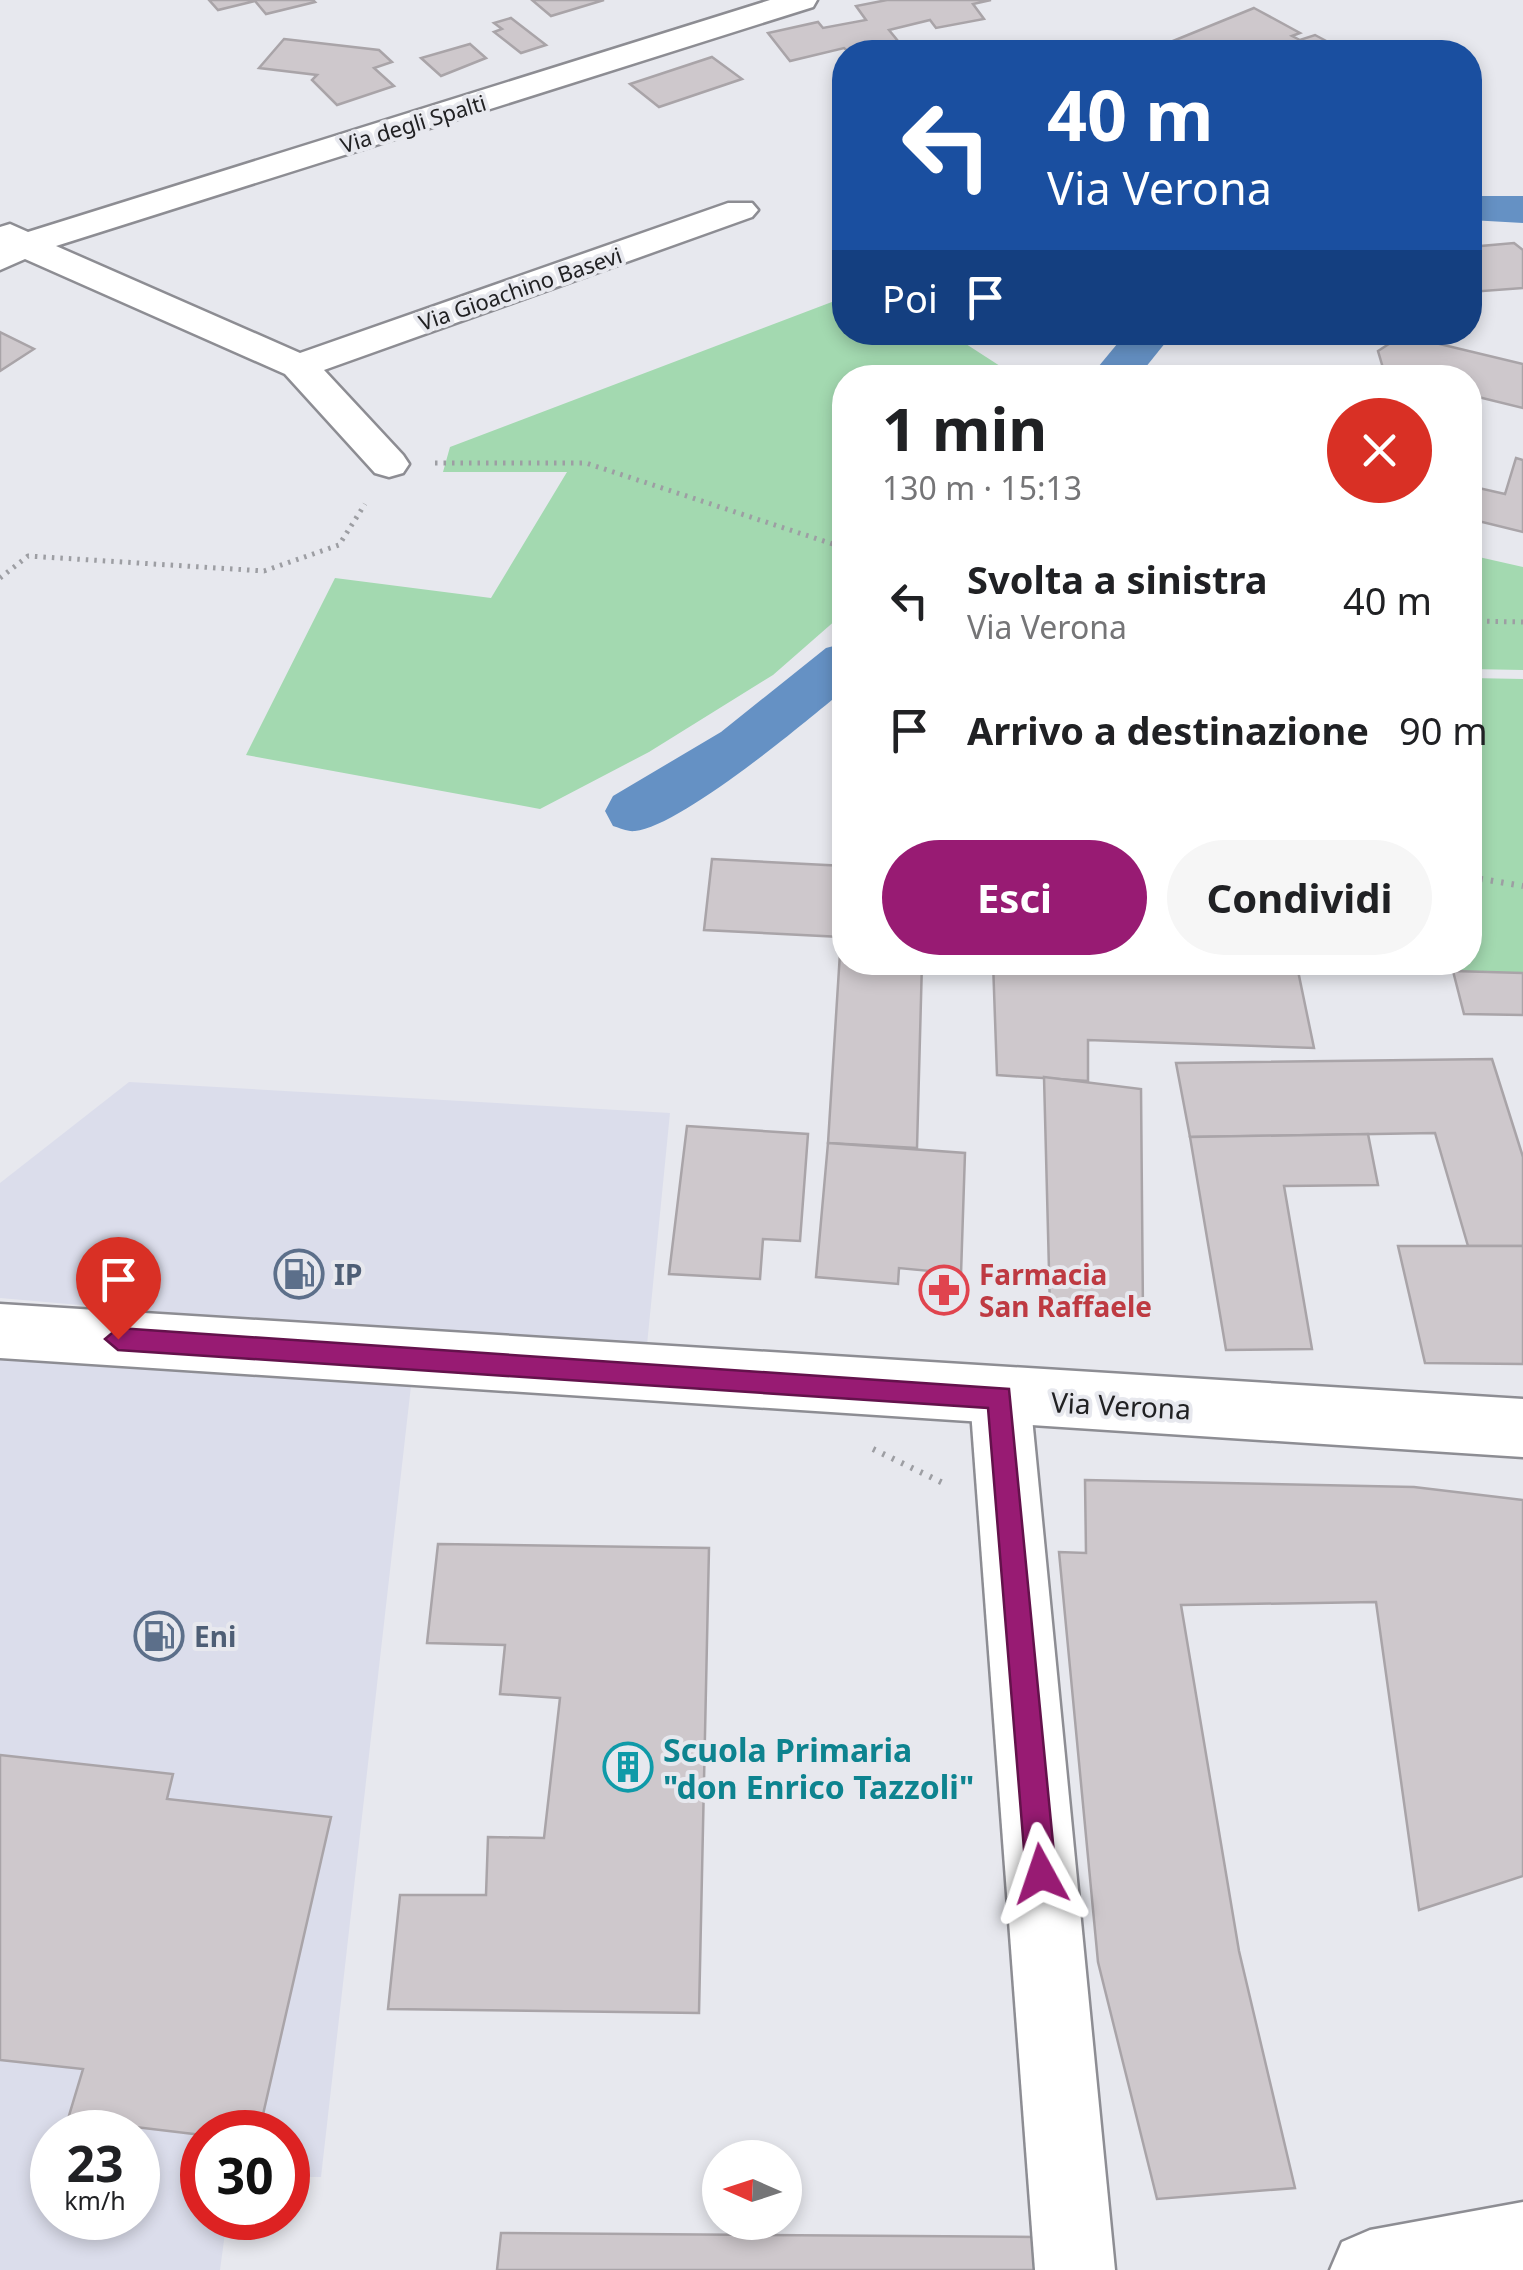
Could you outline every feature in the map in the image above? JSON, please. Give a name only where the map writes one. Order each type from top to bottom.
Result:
[{"type":"street","name":"Via degli Spalti","points":[[8,244],[802,0]]},
{"type":"street","name":"Via Gioachino Basevi","points":[[299,366],[740,210]]},
{"type":"street","points":[[8,244],[299,366],[390,464]]},
{"type":"street","name":"Via Verona","points":[[0,1331],[1000,1398],[1523,1428]]},
{"type":"street","points":[[1000,1398],[1075,2270]]},
{"type":"street","points":[[1370,2270],[1523,2240]]},
{"type":"path","points":[[0,578],[28,556],[264,572],[338,545],[390,464],[586,463],[832,544]]},
{"type":"path","points":[[1482,620],[1523,622]]},
{"type":"path","points":[[1482,879],[1523,886]]},
{"type":"shaded area","points":[[129,1082],[670,1113],[646,1355],[0,1298],[0,1183]]},
{"type":"shaded area","points":[[0,1356],[411,1386],[321,2177],[310,2177],[310,2110],[180,2110],[180,2240],[224,2240],[220,2270],[0,2270]]},
{"type":"green space","points":[[832,302],[832,345],[968,345],[998,365],[832,365],[832,623],[773,675],[649,752],[540,809],[246,755],[335,578],[491,598],[567,472],[443,472],[450,447]]},
{"type":"green space","points":[[1482,558],[1523,567],[1523,670],[1482,669]]},
{"type":"green space","points":[[1482,678],[1523,679],[1523,973],[1482,972]]},
{"type":"building","points":[[209,0],[315,2],[266,14],[255,1],[218,10]]},
{"type":"building","points":[[532,0],[604,0],[551,16]]},
{"type":"building","points":[[887,0],[991,0],[973,4],[984,19],[936,28],[930,20],[889,30],[897,40],[832,40],[832,51],[790,61],[768,33],[818,22],[823,28],[866,20],[856,6]]},
{"type":"building","points":[[1254,8],[1300,33],[1292,36],[1300,40],[1175,40]]},
{"type":"building","points":[[511,18],[546,45],[521,53],[494,32],[502,29],[494,23]]},
{"type":"building","points":[[284,39],[379,50],[392,62],[374,68],[394,86],[337,105],[312,80],[317,75],[259,68]]},
{"type":"building","points":[[470,44],[486,58],[441,76],[421,58]]},
{"type":"building","points":[[712,57],[742,79],[659,107],[630,84]]},
{"type":"building","points":[[1514,243],[1523,250],[1523,288],[1482,291],[1482,246]]},
{"type":"building","points":[[0,332],[34,349],[0,371]]},
{"type":"building","points":[[1387,345],[1444,345],[1523,364],[1523,408],[1482,398],[1482,365],[1382,365],[1378,351]]},
{"type":"building","points":[[1516,458],[1523,460],[1523,532],[1482,522],[1482,489],[1505,494]]},
{"type":"building","points":[[712,859],[832,865],[832,937],[704,930]]},
{"type":"building","points":[[1523,973],[1523,1015],[1464,1014],[1454,975]]},
{"type":"building","points":[[839,975],[922,975],[917,1148],[828,1143]]},
{"type":"building","points":[[993,975],[1299,975],[1314,1048],[1088,1040],[1088,1081],[997,1075]]},
{"type":"building","points":[[1492,1059],[1523,1157],[1523,1246],[1468,1246],[1435,1133],[1190,1137],[1176,1063]]},
{"type":"building","points":[[1044,1077],[1141,1089],[1143,1314],[1050,1309]]},
{"type":"building","points":[[687,1126],[808,1134],[800,1241],[763,1239],[760,1279],[669,1274]]},
{"type":"building","points":[[1368,1134],[1378,1185],[1284,1186],[1312,1349],[1226,1350],[1190,1137]]},
{"type":"building","points":[[828,1143],[965,1153],[961,1274],[899,1268],[898,1284],[816,1277]]},
{"type":"building","points":[[1398,1246],[1523,1246],[1523,1364],[1425,1363]]},
{"type":"building","points":[[1085,1480],[1414,1487],[1523,1500],[1523,1876],[1419,1910],[1376,1602],[1181,1605],[1239,1951],[1295,2188],[1157,2199],[1098,1962],[1059,1552],[1086,1553]]},
{"type":"building","name":"Scuola Primaria \"don Enrico Tazzoli\"","points":[[438,1544],[709,1548],[699,2013],[388,2009],[400,1895],[486,1895],[488,1837],[544,1838],[560,1698],[500,1694],[505,1645],[427,1643]]},
{"type":"building","points":[[0,1755],[173,1774],[167,1799],[331,1817],[264,2110],[180,2110],[180,2132],[160,2130],[160,2110],[71,2110],[83,2069],[0,2060]]},
{"type":"building","points":[[501,2233],[702,2235],[702,2240],[802,2240],[802,2235],[1035,2237],[1037,2270],[497,2270]]},
{"type":"waterway","points":[[1482,209],[1518,212],[1523,208]]},
{"type":"waterway","points":[[1123,365],[1141,345]]},
{"type":"waterway","points":[[633,811],[741,746],[832,672]]},
{"type":"place","name":"IP","points":[[299,1274]]},
{"type":"place","name":"Farmacia San Raffaele","points":[[944,1290]]},
{"type":"place","name":"Eni","points":[[159,1636]]},
{"type":"place","name":"Scuola Primaria \"don Enrico Tazzoli\"","points":[[628,1767]]},
{"type":"route","points":[[118,1339],[1000,1398],[1041,1874]]}]
